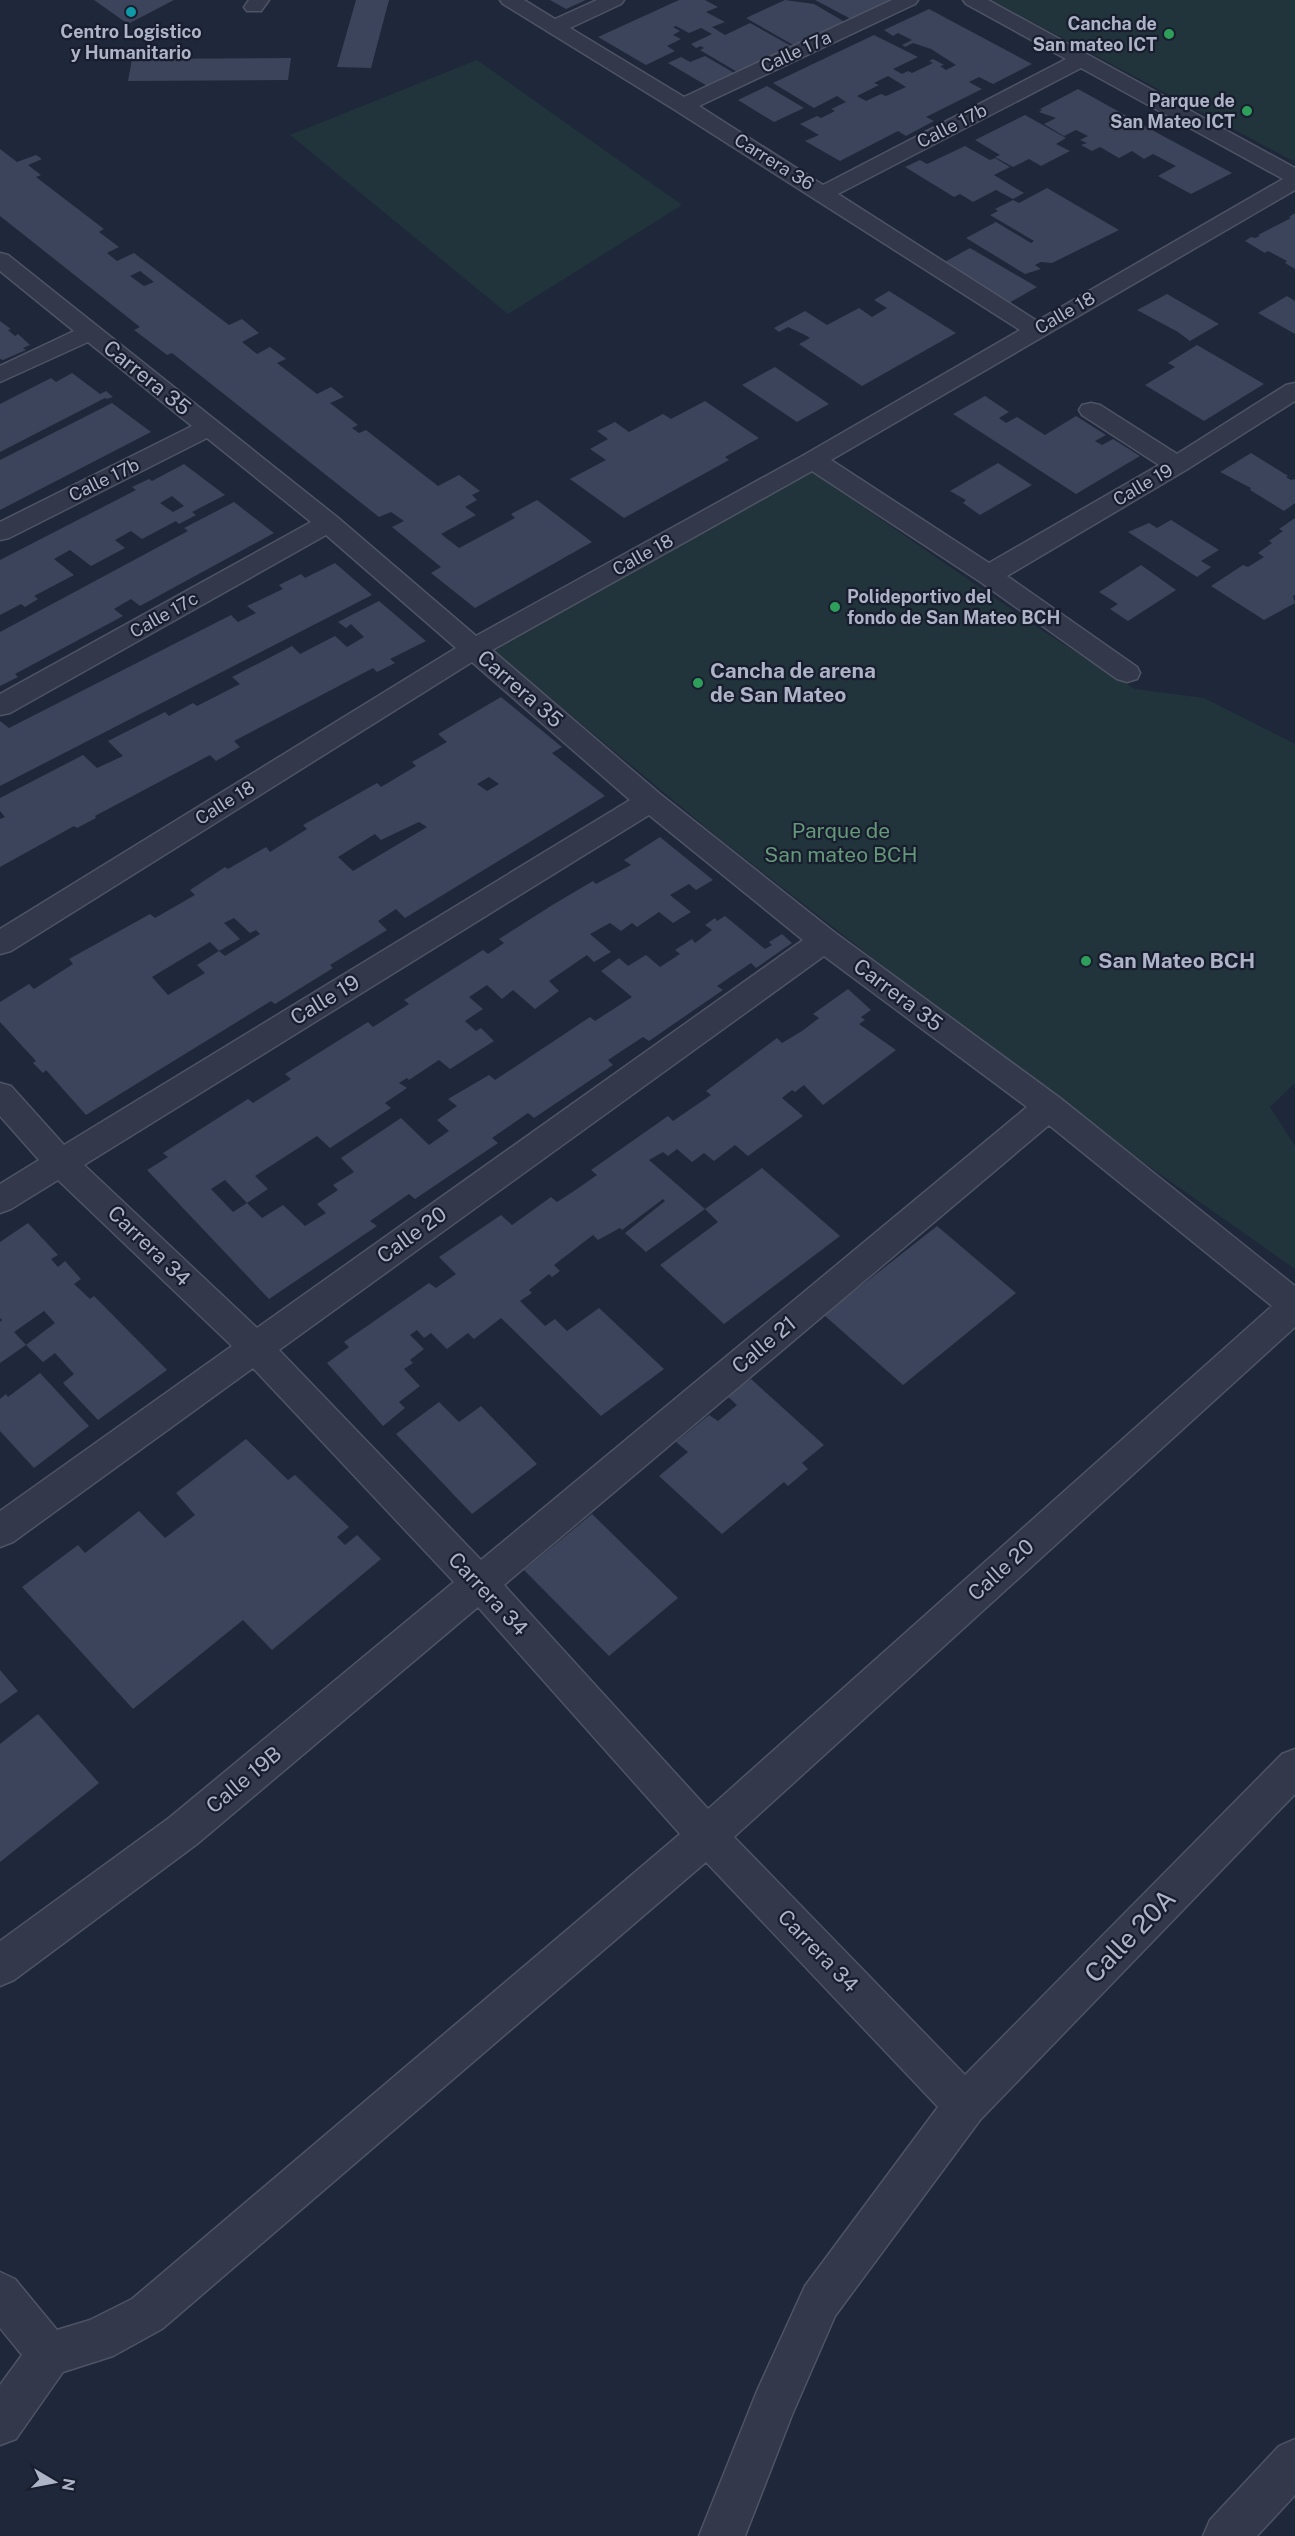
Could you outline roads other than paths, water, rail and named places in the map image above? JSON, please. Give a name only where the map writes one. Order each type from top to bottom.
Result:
[{"type":"street","name":"Carrera 36","points":[[510,0],[683,105],[1035,330]]},
{"type":"street","points":[[554,27],[614,0]]},
{"type":"street","name":"Calle 17a","points":[[683,105],[908,0]]},
{"type":"street","points":[[974,0],[1295,179]]},
{"type":"street","name":"Calle 17b","points":[[823,193],[1082,59]]},
{"type":"street","name":"Calle 18","points":[[0,944],[474,649],[813,460],[1295,179]]},
{"type":"street","name":"Carrera 35","points":[[0,260],[328,523],[650,801],[824,940],[1049,1107],[1294,1306]]},
{"type":"street","points":[[0,375],[90,332]]},
{"type":"street","name":"Calle 19","points":[[988,575],[1177,465],[1295,390]]},
{"type":"street","points":[[1091,410],[1177,465]]},
{"type":"street","name":"Calle 17b","points":[[0,532],[208,428]]},
{"type":"street","points":[[813,460],[988,575],[1127,673]]},
{"type":"street","name":"Calle 17c","points":[[0,706],[328,523]]},
{"type":"street","name":"Calle 19","points":[[0,1200],[650,801]]},
{"type":"street","name":"Calle 20","points":[[0,1531],[824,940]]},
{"type":"street","name":"Carrera 34","points":[[0,1095],[60,1162],[255,1347],[479,1583],[707,1836],[965,2104]]},
{"type":"street","name":"Calle 21","points":[[479,1583],[1049,1107]]},
{"type":"street","name":"Calle 20","points":[[49,2354],[97,2340],[147,2314],[707,1836],[1294,1306]]},
{"type":"street","name":"Calle 19B","points":[[0,1966],[183,1831],[479,1583]]},
{"type":"street","name":"Calle 20A","points":[[722,2536],[773,2407],[820,2301],[965,2104],[1295,1767]]},
{"type":"street","points":[[0,2294],[49,2354],[0,2423]]},
{"type":"street","points":[[1226,2536],[1295,2462]]},
{"type":"place","name":"Centro Logistico y Humanitario","points":[[131,12]]},
{"type":"place","name":"Cancha de San mateo ICT","points":[[1169,34]]},
{"type":"place","name":"Parque de San Mateo ICT","points":[[1247,111]]},
{"type":"place","name":"Polideportivo del fondo de San Mateo BCH","points":[[835,607]]},
{"type":"place","name":"Cancha de arena de San Mateo","points":[[698,683]]},
{"type":"place","name":"San Mateo BCH","points":[[1086,961]]},
{"type":"park label","name":"Parque de San mateo BCH","points":[[841,843]]}]
